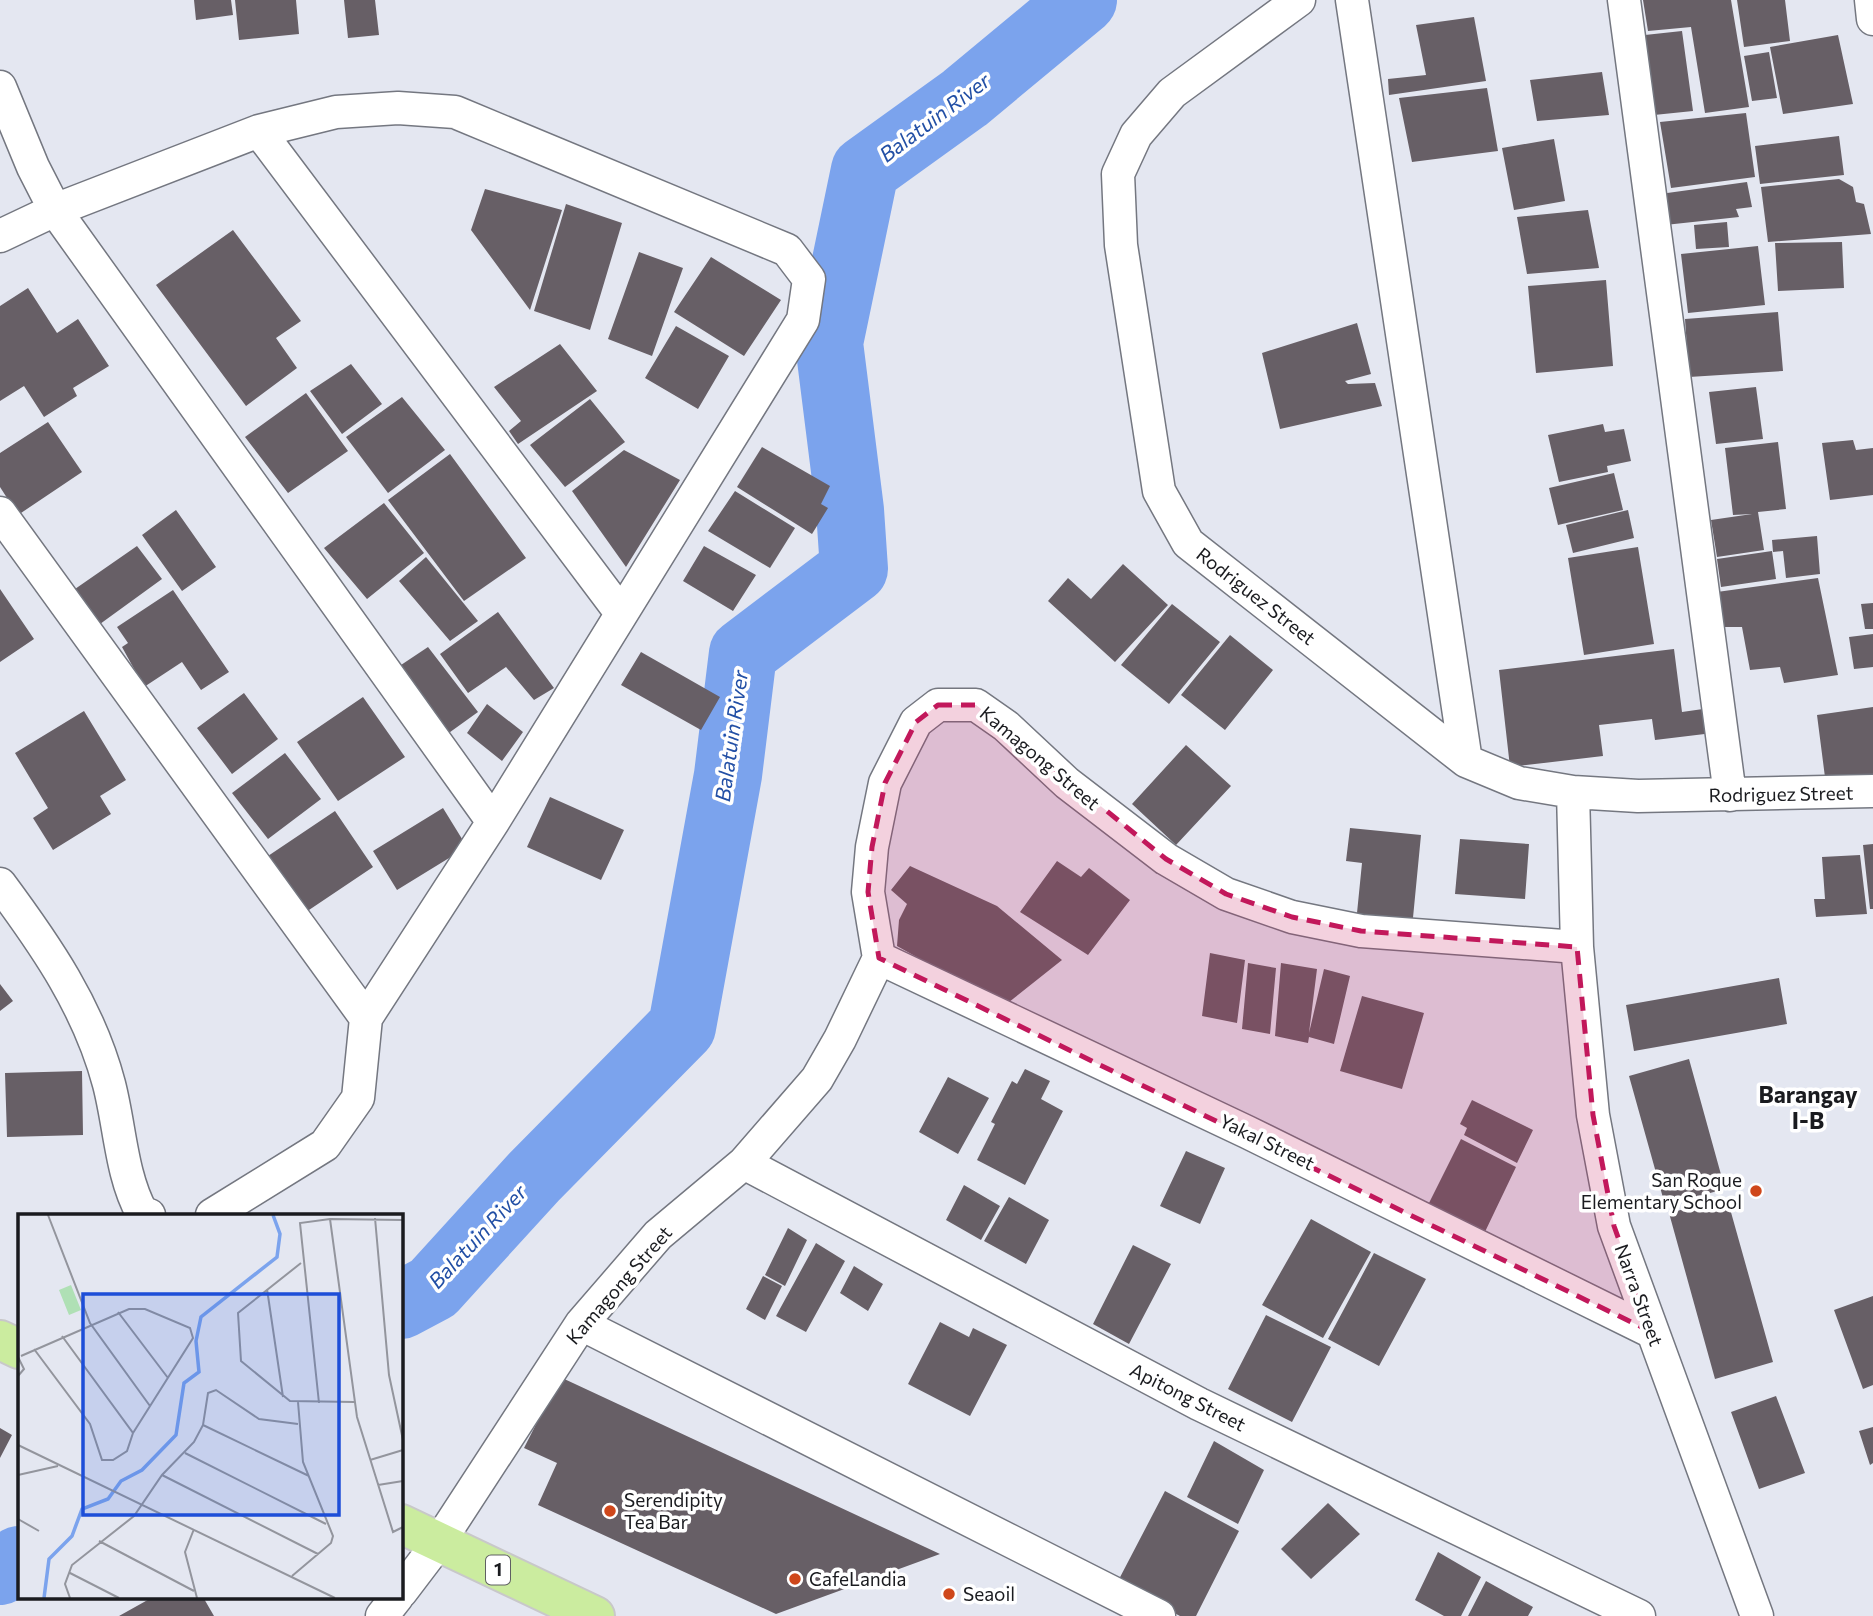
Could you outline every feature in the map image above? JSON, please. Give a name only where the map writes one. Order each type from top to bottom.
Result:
[{"type":"main road","points":[[0,1340],[18,1349]]},
{"type":"main road","name":"1","points":[[402,1524],[595,1616]]},
{"type":"street","name":"Rodriguez Street","points":[[1299,0],[1172,93],[1136,135],[1118,174],[1121,245],[1159,491],[1188,543],[1466,761],[1519,783],[1573,792],[1639,796],[1873,791]]},
{"type":"street","points":[[1352,0],[1466,761]]},
{"type":"street","points":[[1624,0],[1730,795]]},
{"type":"street","points":[[1871,0],[1873,19]]},
{"type":"street","points":[[0,87],[33,167],[55,210],[493,822]]},
{"type":"street","points":[[0,236],[55,210],[258,131],[336,112],[398,108],[455,112],[787,250],[808,279],[803,320],[493,822],[366,1018],[358,1098],[326,1145],[219,1214]]},
{"type":"street","points":[[258,131],[621,613]]},
{"type":"street","points":[[0,513],[366,1018]]},
{"type":"street","name":"Kamagong Street","points":[[402,1590],[439,1542],[581,1324],[658,1235],[744,1163],[817,1079],[879,958],[868,892],[872,848],[885,783],[916,722],[938,705],[976,705],[1006,726],[1067,783],[1166,859],[1226,894],[1292,917],[1361,931],[1577,947]]},
{"type":"street","name":"Narra Street","points":[[1573,792],[1577,947],[1593,1115],[1614,1226],[1757,1616]]},
{"type":"street","points":[[0,884],[49,950],[89,1025],[114,1105],[132,1195],[142,1213],[146,1214]]},
{"type":"street","name":"Yakal Street","points":[[879,958],[1247,1132],[1652,1332]]},
{"type":"street","name":"Apitong Street","points":[[744,1163],[1199,1404],[1639,1616]]},
{"type":"street","points":[[581,1324],[1159,1616]]},
{"type":"street","points":[[382,1616],[396,1598]]},
{"type":"highlighted area","points":[[938,705],[976,705],[1166,859],[1226,894],[1292,917],[1361,931],[1577,947],[1593,1115],[1614,1226],[1652,1332],[879,958],[868,892],[872,847],[885,783],[916,722]]},
{"type":"building","points":[[194,0],[231,0],[233,15],[196,20]]},
{"type":"building","points":[[235,0],[296,0],[299,34],[239,40]]},
{"type":"building","points":[[344,0],[375,0],[379,35],[348,38]]},
{"type":"building","points":[[1643,0],[1731,0],[1749,107],[1705,113],[1691,27],[1648,31]]},
{"type":"building","points":[[1737,0],[1785,0],[1790,41],[1744,47]]},
{"type":"building","points":[[1474,17],[1486,81],[1389,95],[1388,79],[1426,75],[1416,25]]},
{"type":"building","points":[[1682,31],[1693,111],[1654,115],[1645,35]]},
{"type":"building","points":[[1838,35],[1853,104],[1783,114],[1770,47]]},
{"type":"building","points":[[1769,52],[1777,98],[1752,101],[1744,56]]},
{"type":"building","points":[[1602,72],[1609,115],[1537,121],[1530,80]]},
{"type":"building","points":[[1487,88],[1498,151],[1412,162],[1399,98]]},
{"type":"building","points":[[1746,113],[1755,177],[1671,188],[1660,122]]},
{"type":"building","points":[[1839,136],[1844,175],[1760,184],[1755,146]]},
{"type":"building","points":[[1554,139],[1565,201],[1514,210],[1502,148]]},
{"type":"building","points":[[1839,179],[1853,187],[1856,202],[1864,204],[1871,234],[1768,242],[1761,187]]},
{"type":"building","points":[[1747,182],[1752,207],[1736,209],[1739,217],[1665,225],[1660,194]]},
{"type":"building","points":[[485,189],[562,210],[530,310],[471,230]]},
{"type":"building","points":[[566,204],[622,223],[590,330],[534,311]]},
{"type":"building","points":[[1588,210],[1599,268],[1527,274],[1517,217]]},
{"type":"building","points":[[1727,222],[1729,247],[1696,249],[1694,225]]},
{"type":"building","points":[[233,230],[301,321],[276,338],[297,368],[246,406],[156,285]]},
{"type":"building","points":[[1842,242],[1844,288],[1778,291],[1775,243]]},
{"type":"building","points":[[1758,246],[1765,305],[1688,313],[1681,254]]},
{"type":"building","points":[[639,252],[683,268],[652,356],[608,339]]},
{"type":"building","points":[[711,257],[781,300],[744,356],[674,312]]},
{"type":"building","points":[[1606,280],[1613,366],[1536,373],[1528,286]]},
{"type":"building","points":[[28,288],[57,333],[78,319],[109,366],[73,388],[77,396],[44,417],[24,386],[0,401],[0,306]]},
{"type":"building","points":[[1778,312],[1783,371],[1689,377],[1685,319]]},
{"type":"building","points":[[1357,323],[1371,374],[1345,381],[1348,384],[1375,383],[1382,406],[1280,429],[1262,353]]},
{"type":"building","points":[[676,326],[729,356],[698,409],[645,378]]},
{"type":"building","points":[[560,344],[597,391],[518,444],[509,431],[521,421],[494,387]]},
{"type":"building","points":[[351,364],[382,404],[342,434],[310,391]]},
{"type":"building","points":[[1756,387],[1763,439],[1716,444],[1709,392]]},
{"type":"building","points":[[306,393],[348,451],[288,493],[245,437]]},
{"type":"building","points":[[402,397],[445,450],[388,493],[346,437]]},
{"type":"building","points":[[590,399],[625,442],[565,487],[530,445]]},
{"type":"building","points":[[48,422],[82,472],[18,515],[0,487],[0,453]]},
{"type":"building","points":[[1603,424],[1605,432],[1624,429],[1631,461],[1607,466],[1608,472],[1559,482],[1548,435]]},
{"type":"building","points":[[1853,440],[1856,450],[1873,448],[1873,495],[1830,500],[1822,443]]},
{"type":"building","points":[[1778,442],[1786,509],[1758,512],[1764,550],[1717,557],[1711,520],[1752,514],[1733,515],[1725,448]]},
{"type":"building","points":[[762,447],[830,486],[821,504],[828,508],[812,534],[737,487]]},
{"type":"building","points":[[624,450],[680,480],[626,567],[572,491]]},
{"type":"building","points":[[450,454],[526,558],[464,601],[388,500]]},
{"type":"building","points":[[1614,473],[1623,510],[1558,525],[1549,488]]},
{"type":"building","points":[[735,491],[795,528],[770,568],[708,531]]},
{"type":"building","points":[[384,503],[424,553],[367,599],[324,548]]},
{"type":"building","points":[[176,510],[216,567],[182,591],[142,535]]},
{"type":"building","points":[[1628,510],[1634,538],[1573,553],[1566,525]]},
{"type":"building","points":[[1817,536],[1820,574],[1786,578],[1783,551],[1773,552],[1772,540]]},
{"type":"building","points":[[137,546],[162,579],[100,624],[75,589]]},
{"type":"building","points":[[704,546],[756,575],[733,611],[683,581]]},
{"type":"building","points":[[1638,547],[1654,644],[1584,655],[1568,558]]},
{"type":"building","points":[[1772,551],[1776,579],[1721,587],[1717,559]]},
{"type":"building","points":[[426,557],[478,621],[450,641],[399,581]]},
{"type":"building","points":[[1123,564],[1168,605],[1115,662],[1048,601],[1068,578],[1091,599]]},
{"type":"building","points":[[1818,578],[1838,675],[1784,683],[1780,667],[1750,670],[1742,627],[1722,627],[1717,592]]},
{"type":"building","points":[[0,589],[34,639],[0,662]]},
{"type":"building","points":[[173,590],[229,672],[201,690],[182,662],[144,687],[122,647],[128,643],[117,627]]},
{"type":"building","points":[[1873,603],[1873,629],[1865,629],[1861,604]]},
{"type":"building","points":[[1172,604],[1220,642],[1169,704],[1121,665]]},
{"type":"building","points":[[498,612],[554,688],[534,700],[506,667],[468,693],[440,654]]},
{"type":"building","points":[[1873,634],[1873,667],[1854,669],[1849,637]]},
{"type":"building","points":[[1230,635],[1273,670],[1225,730],[1181,695]]},
{"type":"building","points":[[428,647],[478,712],[446,735],[395,669]]},
{"type":"building","points":[[1674,649],[1682,712],[1710,708],[1713,733],[1655,740],[1652,719],[1599,725],[1603,756],[1510,767],[1499,670]]},
{"type":"building","points":[[641,652],[720,697],[701,730],[621,685]]},
{"type":"building","points":[[244,693],[278,739],[232,774],[197,728]]},
{"type":"building","points":[[363,697],[405,757],[338,801],[297,742]]},
{"type":"building","points":[[487,704],[523,732],[502,761],[467,733]]},
{"type":"building","points":[[1873,707],[1873,779],[1826,785],[1817,715]]},
{"type":"building","points":[[84,711],[126,780],[100,796],[111,814],[53,850],[33,818],[48,808],[15,753]]},
{"type":"building","points":[[1186,745],[1231,786],[1176,845],[1132,804]]},
{"type":"building","points":[[285,753],[321,799],[268,839],[232,793]]},
{"type":"building","points":[[550,797],[624,830],[601,880],[527,847]]},
{"type":"building","points":[[443,808],[467,847],[397,890],[373,851]]},
{"type":"building","points":[[335,811],[373,867],[306,912],[268,856]]},
{"type":"building","points":[[1350,828],[1421,835],[1412,928],[1356,923],[1362,863],[1346,861]]},
{"type":"building","points":[[1460,839],[1529,844],[1525,899],[1455,894]]},
{"type":"building","points":[[1873,844],[1873,909],[1870,909],[1863,845]]},
{"type":"building","points":[[1860,855],[1867,914],[1816,917],[1814,899],[1825,899],[1822,857]]},
{"type":"building","points":[[1057,861],[1081,877],[1089,868],[1130,900],[1088,955],[1020,912]]},
{"type":"building","points":[[910,866],[997,906],[1062,960],[1004,1006],[897,946],[899,920],[907,904],[891,890]]},
{"type":"building","points":[[1210,953],[1245,960],[1237,1023],[1202,1016]]},
{"type":"building","points":[[1248,963],[1276,968],[1270,1034],[1242,1029]]},
{"type":"building","points":[[1281,963],[1317,969],[1309,1033],[1324,969],[1350,976],[1334,1044],[1309,1037],[1308,1043],[1275,1036]]},
{"type":"building","points":[[1779,978],[1787,1024],[1634,1051],[1626,1005]]},
{"type":"building","points":[[0,984],[13,1001],[0,1011]]},
{"type":"building","points":[[1362,996],[1424,1013],[1402,1089],[1340,1071]]},
{"type":"building","points":[[1689,1059],[1725,1189],[1665,1205],[1629,1076]]},
{"type":"building","points":[[1025,1069],[1050,1081],[1041,1099],[1063,1111],[1025,1185],[977,1160],[995,1124],[991,1122],[1012,1081],[1017,1084]]},
{"type":"building","points":[[82,1071],[83,1135],[7,1137],[5,1073]]},
{"type":"building","points":[[948,1077],[989,1098],[958,1154],[919,1132]]},
{"type":"building","points":[[1472,1100],[1533,1130],[1517,1163],[1464,1135],[1467,1128],[1460,1124]]},
{"type":"building","points":[[1461,1139],[1516,1167],[1483,1236],[1427,1207]]},
{"type":"building","points":[[1186,1151],[1225,1168],[1200,1224],[1160,1206]]},
{"type":"building","points":[[964,1185],[1000,1206],[981,1240],[946,1220]]},
{"type":"building","points":[[1009,1197],[1049,1220],[1026,1264],[984,1241]]},
{"type":"building","points":[[1727,1198],[1773,1362],[1715,1379],[1669,1213]]},
{"type":"building","points":[[1311,1219],[1371,1252],[1323,1338],[1262,1305]]},
{"type":"building","points":[[788,1228],[807,1240],[785,1286],[765,1275]]},
{"type":"building","points":[[816,1243],[845,1261],[806,1332],[776,1316]]},
{"type":"building","points":[[1133,1245],[1171,1264],[1129,1344],[1093,1324]]},
{"type":"building","points":[[1374,1253],[1426,1279],[1379,1366],[1328,1339]]},
{"type":"building","points":[[854,1266],[883,1284],[868,1311],[840,1293]]},
{"type":"building","points":[[763,1276],[782,1286],[765,1320],[746,1309]]},
{"type":"building","points":[[1873,1296],[1873,1385],[1863,1389],[1834,1310]]},
{"type":"building","points":[[1266,1315],[1331,1347],[1292,1422],[1228,1389]]},
{"type":"building","points":[[940,1322],[969,1337],[973,1328],[1007,1345],[970,1416],[908,1384]]},
{"type":"building","points":[[560,1377],[940,1554],[776,1614],[538,1505],[557,1463],[524,1448]]},
{"type":"building","points":[[1776,1396],[1805,1473],[1759,1489],[1731,1412]]},
{"type":"building","points":[[1873,1427],[1873,1463],[1870,1465],[1859,1431]]},
{"type":"building","points":[[0,1428],[12,1435],[0,1458]]},
{"type":"building","points":[[1214,1441],[1264,1470],[1238,1524],[1187,1497]]},
{"type":"building","points":[[1165,1491],[1239,1531],[1196,1616],[1180,1616],[1117,1583]]},
{"type":"building","points":[[1328,1503],[1360,1534],[1311,1579],[1281,1549]]},
{"type":"building","points":[[1438,1552],[1481,1577],[1461,1616],[1444,1616],[1415,1600]]},
{"type":"building","points":[[1486,1581],[1533,1607],[1528,1616],[1468,1616]]},
{"type":"building","points":[[151,1598],[204,1598],[214,1616],[119,1616]]},
{"type":"waterway","name":"Balatuin River","points":[[402,1304],[433,1288],[534,1177],[682,1027],[728,775],[743,653],[854,569],[850,510],[829,343],[865,170],[965,98],[1083,0]]},
{"type":"waterway","name":"Balatuin River","points":[[0,1571],[18,1561]]},
{"type":"place","name":"San Roque Elementary School","points":[[1756,1191]]},
{"type":"place","name":"Serendipity Tea Bar","points":[[610,1511]]},
{"type":"place","name":"CafeLandia","points":[[795,1579]]},
{"type":"place","name":"Seaoil","points":[[949,1594]]},
{"type":"district","name":"Barangay I-B","points":[[1808,1108]]}]
